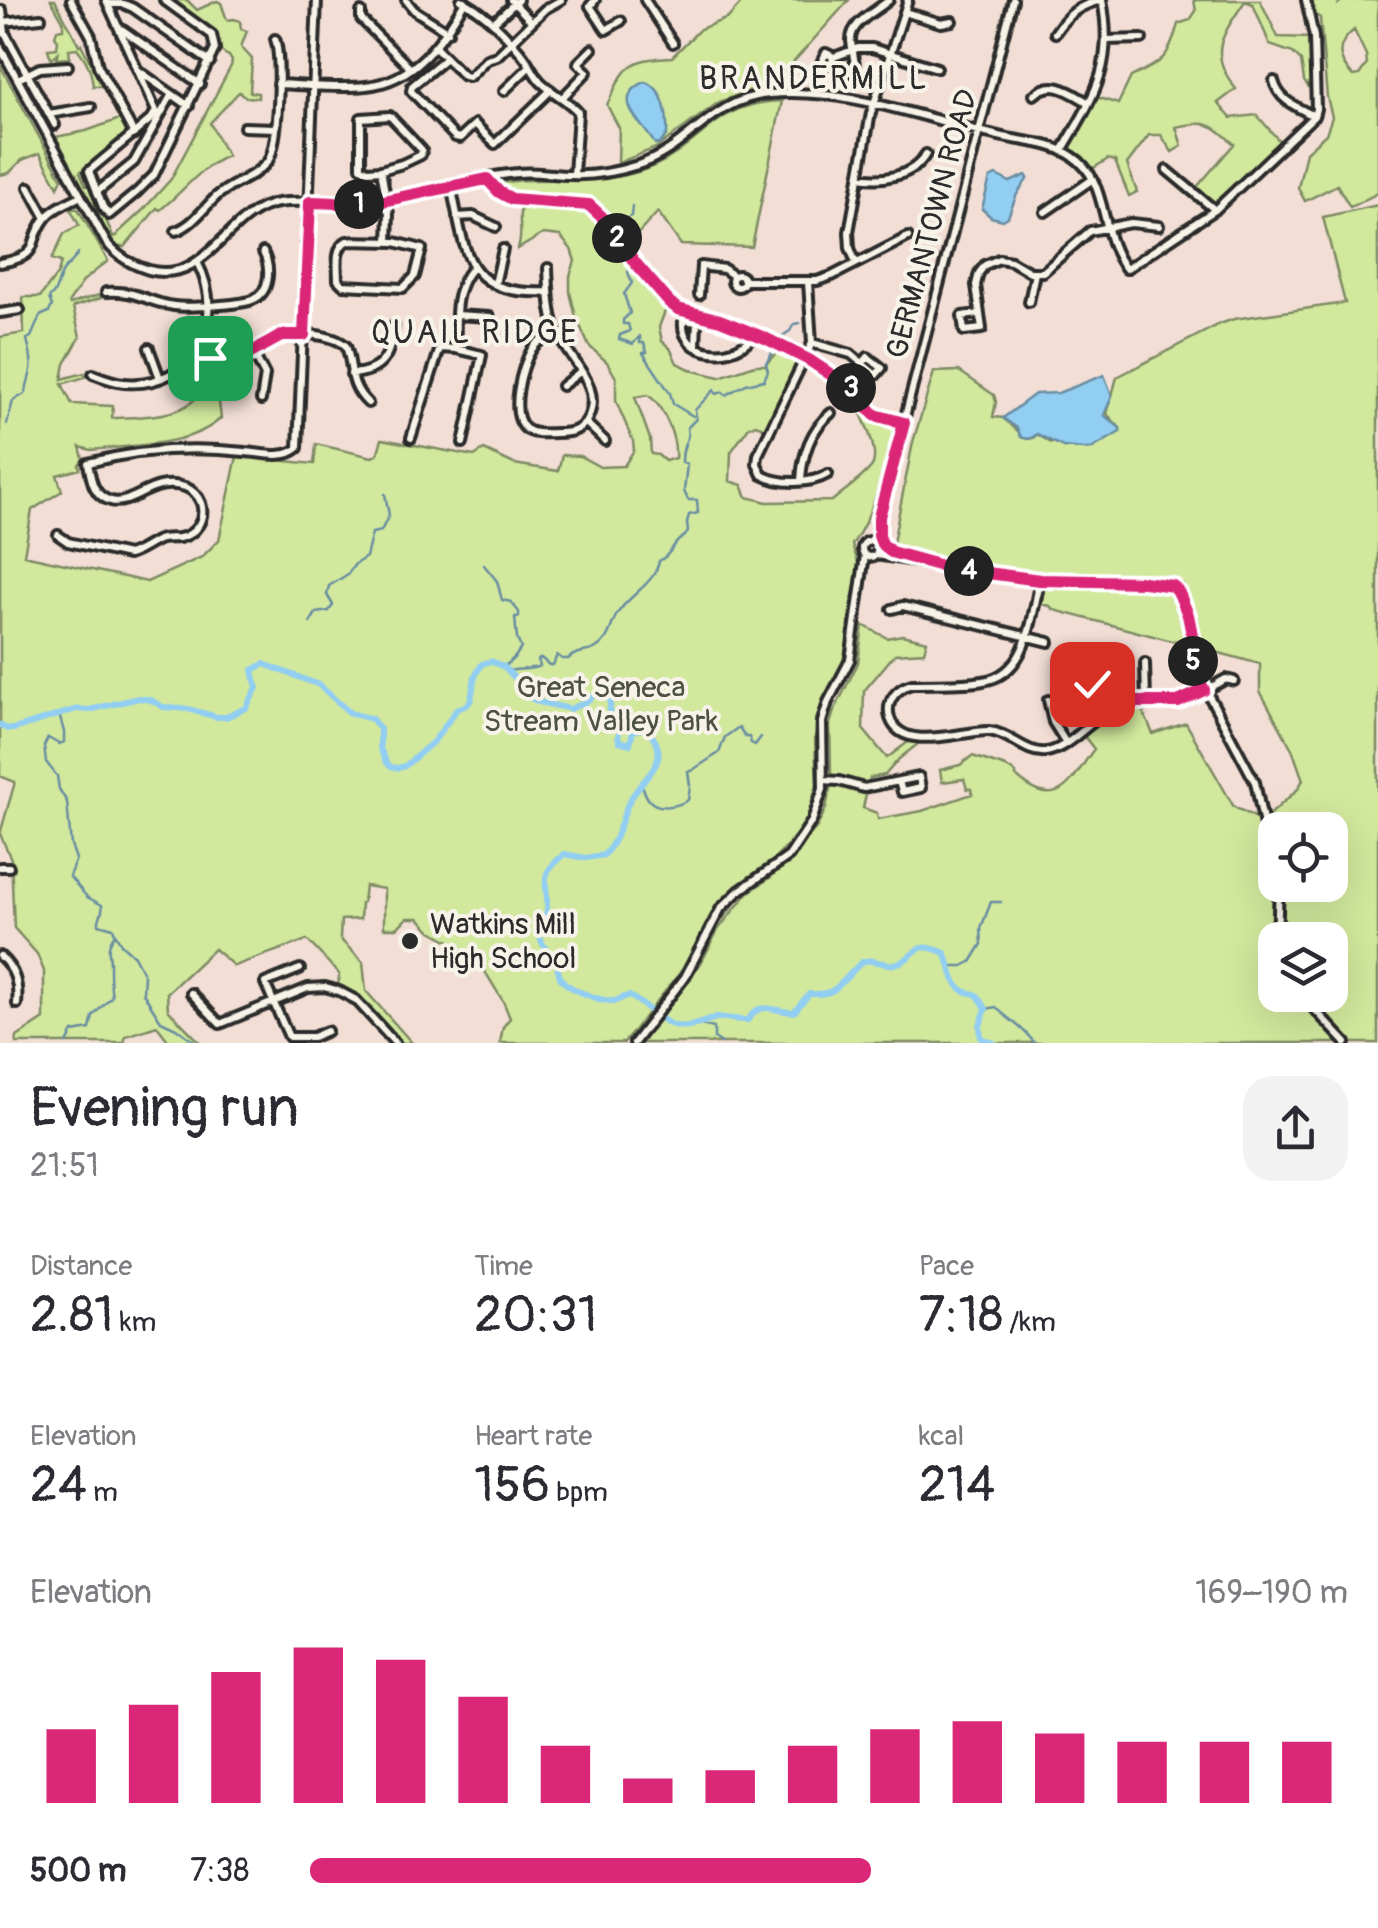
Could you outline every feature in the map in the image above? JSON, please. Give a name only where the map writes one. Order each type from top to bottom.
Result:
[{"type":"street","points":[[71,0],[91,36],[98,66],[134,134]]},
{"type":"street","points":[[164,0],[212,35],[216,44],[210,62],[200,84],[151,179],[110,214],[90,171],[156,112],[107,2],[132,8],[210,62]]},
{"type":"street","points":[[58,536],[68,542],[128,555],[162,538],[185,536],[198,527],[202,510],[198,496],[190,488],[153,487],[121,502],[105,499],[97,492],[88,463],[144,451],[209,448],[285,456],[298,448],[317,0]]},
{"type":"street","points":[[406,0],[414,10],[448,32]]},
{"type":"street","points":[[436,47],[464,76],[469,76],[561,0]]},
{"type":"street","points":[[596,0],[590,6],[606,30],[620,21]]},
{"type":"street","points":[[645,0],[673,43]]},
{"type":"street","points":[[853,73],[856,64],[851,38],[857,25],[889,0]]},
{"type":"street","points":[[856,263],[849,232],[859,176],[874,104],[908,0]]},
{"type":"street","name":"GERMANTOWN ROAD","points":[[879,517],[862,548],[874,552],[879,517],[1014,0]]},
{"type":"street","points":[[1055,33],[1074,10],[1102,0],[1106,40],[1102,72],[1090,103],[1062,151]]},
{"type":"street","points":[[0,46],[106,242],[122,258],[156,272],[177,270],[197,262],[256,210],[278,203],[352,205],[522,172],[574,176],[611,172],[653,158],[722,108],[757,96],[809,94],[842,97],[1047,145],[1076,158],[1099,192],[1112,248],[1126,270],[1216,210],[1314,116],[1314,37],[1306,0]]},
{"type":"street","points":[[278,84],[362,87],[411,69],[448,32],[464,1],[512,42],[537,78],[575,108],[578,116],[574,176]]},
{"type":"street","points":[[493,23],[515,1],[532,21]]},
{"type":"street","points":[[2,10],[5,32],[55,126]]},
{"type":"street","points":[[361,12],[361,19],[411,69]]},
{"type":"street","points":[[904,12],[941,23],[952,21]]},
{"type":"street","points":[[3,22],[41,18]]},
{"type":"street","points":[[118,27],[200,84]]},
{"type":"street","points":[[1106,40],[1142,38]]},
{"type":"street","points":[[176,230],[188,225],[228,188],[267,163],[275,145],[279,52],[275,39]]},
{"type":"street","points":[[834,57],[854,49],[872,48],[938,68]]},
{"type":"street","points":[[563,97],[588,72],[578,63],[592,49]]},
{"type":"street","points":[[446,58],[411,91],[455,137],[460,138],[474,124],[495,144],[551,90]]},
{"type":"street","points":[[18,79],[42,68],[68,66]]},
{"type":"street","points":[[504,91],[530,66]]},
{"type":"street","points":[[138,71],[189,106]]},
{"type":"street","points":[[1274,81],[1282,98],[1314,116]]},
{"type":"street","points":[[1034,95],[1044,87],[1058,87],[1090,103]]},
{"type":"street","points":[[98,192],[134,162],[172,94]]},
{"type":"street","points":[[49,114],[91,107]]},
{"type":"street","points":[[390,116],[422,150],[412,160],[381,170],[367,172],[361,168],[362,118],[390,116]]},
{"type":"street","points":[[244,127],[276,128]]},
{"type":"street","points":[[859,176],[878,180],[892,177],[922,162],[926,154]]},
{"type":"street","points":[[381,170],[388,242]]},
{"type":"street","points":[[1167,170],[1216,210]]},
{"type":"street","points":[[487,179],[512,199],[589,205],[678,309],[720,320],[805,358],[851,388],[875,415],[904,423]]},
{"type":"street","points":[[1045,212],[1093,179]]},
{"type":"street","points":[[450,186],[472,268],[495,284],[549,292]]},
{"type":"street","points":[[29,187],[46,218]]},
{"type":"street","points":[[0,262],[26,254],[46,218],[81,196]]},
{"type":"street","points":[[458,218],[474,216],[496,227]]},
{"type":"street","points":[[980,314],[976,280],[986,266],[999,259],[1011,260],[1035,272],[1046,270],[1086,233],[1132,223],[1159,226]]},
{"type":"street","points":[[699,294],[702,266],[742,275],[744,281],[808,282],[832,276],[908,237]]},
{"type":"street","points":[[388,242],[422,249],[412,281],[401,288],[340,283],[339,252],[344,243],[388,242]]},
{"type":"street","points":[[495,284],[503,249]]},
{"type":"street","points":[[106,292],[133,292],[177,307],[252,301],[263,292],[268,278],[263,252]]},
{"type":"street","points":[[93,374],[127,383],[144,382],[180,368],[196,350],[207,328],[207,284],[197,262]]},
{"type":"street","points":[[456,348],[460,284],[472,268]]},
{"type":"street","points":[[548,268],[557,331],[589,382],[592,403],[586,423],[568,433],[534,432],[524,428],[520,420],[518,394],[528,358],[540,340],[557,331]]},
{"type":"street","points":[[1029,302],[1035,272]]},
{"type":"street","points":[[808,282],[812,343],[757,460],[759,472],[765,477],[800,481],[817,480],[828,474]]},
{"type":"street","points":[[0,301],[1,313],[20,310]]},
{"type":"street","points":[[456,315],[490,317]]},
{"type":"street","points":[[351,374],[367,372],[382,364],[388,355],[394,326]]},
{"type":"street","points":[[696,346],[707,353],[721,354],[745,344],[754,334]]},
{"type":"street","points":[[196,350],[222,362],[234,362],[283,335],[328,336],[343,342],[349,352],[357,392],[368,402]]},
{"type":"street","points":[[812,343],[851,354],[863,363]]},
{"type":"street","points":[[148,348],[160,378]]},
{"type":"street","points":[[411,438],[440,348],[456,348],[482,355],[463,442]]},
{"type":"street","points":[[253,352],[265,375],[261,400]]},
{"type":"street","points":[[562,386],[581,372]]},
{"type":"street","points":[[800,481],[802,457],[819,422],[831,412]]},
{"type":"street","points":[[586,423],[605,441]]},
{"type":"street","points":[[879,517],[879,536],[891,552]]},
{"type":"street","points":[[867,542],[874,552],[1040,580],[1173,586],[1188,615],[1194,644],[1193,666],[1259,791],[1262,812]]},
{"type":"street","points":[[874,552],[891,552],[917,561]]},
{"type":"street","points":[[634,1043],[677,988],[726,902],[782,862],[800,842],[819,806],[823,780],[822,722],[850,660],[861,585],[874,552]]},
{"type":"street","points":[[1040,580],[1027,636],[1016,662],[1001,675],[981,682],[912,684],[901,688],[890,702],[890,719],[901,732],[924,738],[990,731],[1045,752],[1058,748],[1101,716],[1124,706],[1178,702],[1226,679],[1234,681]]},
{"type":"street","points":[[892,608],[903,606],[1049,642]]},
{"type":"street","points":[[1097,651],[1092,684],[1101,716]]},
{"type":"street","points":[[1145,663],[1146,702]]},
{"type":"street","points":[[1048,700],[1053,722],[1066,743]]},
{"type":"street","points":[[823,780],[864,788],[899,781]]},
{"type":"street","points":[[0,956],[15,975],[17,1004]]},
{"type":"street","points":[[300,969],[265,983],[273,1002],[289,1037],[313,1037],[327,1031]]},
{"type":"street","points":[[191,993],[220,1024],[308,988],[339,990],[356,1000],[396,1043]]},
{"type":"street","points":[[1317,1012],[1346,1043]]},
{"type":"green space","points":[[51,0],[55,0],[79,45],[92,59],[132,134],[80,172],[86,186],[91,184],[98,203],[95,205],[113,237],[171,179],[231,66],[232,61],[220,50],[212,28],[167,0],[187,0],[197,10],[217,1],[227,20],[240,21],[241,29],[247,31],[241,47],[252,59],[250,92],[258,93],[258,98],[239,92],[210,123],[227,156],[160,210],[157,208],[125,247],[118,247],[108,235],[56,137],[120,119],[103,86],[93,86],[88,66],[77,48],[69,49],[70,58],[56,59],[58,53],[51,59],[48,49],[57,48],[55,36],[57,30],[63,29],[63,21]]},
{"type":"green space","points":[[744,0],[849,0],[771,87],[719,102],[656,148],[618,163],[619,128],[607,105],[624,73],[646,60],[672,57],[700,29],[728,18]]},
{"type":"green space","points":[[1194,0],[1260,0],[1278,37],[1312,38],[1313,93],[1304,81],[1301,61],[1293,53],[1270,45],[1253,4],[1245,1],[1221,44],[1222,65],[1236,89],[1218,103],[1231,118],[1257,115],[1280,142],[1214,203],[1197,187],[1234,144],[1214,127],[1202,124],[1176,127],[1182,146],[1172,152],[1161,135],[1149,135],[1127,164],[1137,192],[1129,196],[1115,161],[1108,159],[1092,169],[1069,148],[1097,97],[1118,104],[1131,77],[1163,58],[1178,24],[1190,20],[1196,11]]},
{"type":"green space","points":[[1310,0],[1378,0],[1378,193],[1350,207],[1337,185],[1305,201],[1298,188],[1306,152],[1326,134],[1332,117],[1320,18],[1314,14]],"holes":[[[1354,30],[1367,64],[1359,75],[1353,76],[1340,53]]]},
{"type":"green space","points":[[0,65],[62,179],[58,187],[40,153],[0,175]]},
{"type":"green space","name":"Great Seneca Stream Valley Park","points":[[782,101],[752,247],[681,245],[658,212],[623,250],[667,306],[659,327],[662,341],[677,363],[720,377],[765,365],[778,351],[799,361],[766,430],[756,424],[749,427],[731,452],[730,481],[742,485],[747,497],[767,502],[832,501],[866,473],[873,464],[873,449],[852,396],[871,417],[895,425],[874,502],[852,545],[859,565],[848,640],[842,665],[816,720],[817,785],[806,821],[786,847],[748,887],[624,1043],[500,1043],[503,1027],[510,1018],[478,960],[472,961],[419,918],[407,918],[397,928],[384,928],[384,889],[365,886],[360,919],[341,920],[340,939],[363,962],[366,991],[412,1043],[397,1043],[357,999],[338,989],[339,974],[307,940],[234,966],[214,949],[167,993],[168,1010],[201,1043],[170,1043],[157,1026],[126,1036],[124,1043],[16,1043],[17,1037],[44,1019],[44,971],[37,954],[14,928],[11,859],[0,834],[15,782],[0,776],[0,337],[24,333],[23,297],[40,297],[58,273],[61,262],[52,259],[64,234],[79,225],[70,208],[78,209],[108,261],[84,280],[69,302],[99,295],[101,298],[73,307],[80,337],[65,364],[62,379],[84,373],[85,377],[62,384],[72,404],[113,406],[112,418],[158,415],[180,409],[199,394],[205,381],[216,381],[221,418],[194,435],[177,440],[91,450],[80,447],[80,469],[57,475],[62,491],[32,510],[24,555],[147,582],[202,557],[219,540],[237,456],[314,464],[316,444],[372,457],[377,455],[382,439],[474,456],[484,450],[514,464],[558,471],[562,455],[580,456],[600,467],[624,466],[634,450],[633,441],[616,401],[616,378],[607,362],[589,346],[576,317],[570,292],[575,261],[571,249],[560,236],[543,234],[518,249],[521,204],[534,203],[502,201],[487,186],[529,180],[612,178],[633,173],[672,156],[725,116],[759,103]],"holes":[[[648,395],[674,442],[675,458],[665,461],[651,454],[650,439],[635,397]]]},
{"type":"green space","points":[[1378,205],[1378,1043],[638,1043],[701,963],[732,912],[817,827],[835,783],[867,790],[863,808],[877,813],[878,819],[922,811],[972,794],[964,779],[942,782],[940,770],[960,765],[972,756],[1006,767],[1043,793],[1054,793],[1071,781],[1094,749],[1084,736],[1086,731],[1122,712],[1141,707],[1153,734],[1186,723],[1234,807],[1258,819],[1258,902],[1348,902],[1348,812],[1273,812],[1303,780],[1292,749],[1260,691],[1260,664],[1208,650],[1206,645],[1184,639],[1172,641],[1041,604],[1045,585],[1184,587],[1183,584],[1167,577],[993,569],[892,548],[913,442],[934,372],[959,371],[994,395],[993,417],[1003,418],[1027,439],[1037,434],[1051,443],[1120,432],[1107,414],[1117,377],[1234,319],[1345,303],[1323,217]]},
{"type":"green space","points":[[863,625],[887,638],[902,635],[927,641],[924,652],[895,654],[864,691],[863,729],[887,758],[908,742],[919,743],[885,775],[870,778],[868,786],[835,779],[831,774],[830,724],[858,663]]},
{"type":"water","points":[[645,82],[657,90],[665,111],[667,134],[660,144],[655,144],[629,104],[634,89]]},
{"type":"water","points":[[996,175],[1010,182],[1026,175],[1028,178],[1003,220],[982,209],[990,178]]},
{"type":"water","points":[[1104,375],[1112,396],[1104,415],[1120,432],[1091,449],[1063,447],[1037,434],[1023,438],[1003,418],[1035,394],[1058,393]]},
{"type":"waterway","points":[[632,206],[631,216],[625,219],[636,258]]},
{"type":"waterway","points":[[7,424],[13,401],[26,393],[31,366],[27,339],[40,316],[49,312],[49,298],[78,253]]},
{"type":"waterway","points":[[632,265],[628,272],[632,283],[624,294],[630,313],[623,320],[630,331],[619,339],[633,344],[640,336],[647,352],[643,353],[673,404],[693,416]]},
{"type":"waterway","points":[[781,337],[800,323]]},
{"type":"waterway","points":[[508,671],[540,666],[541,658],[553,665],[557,655],[568,659],[604,641],[621,609],[688,532],[689,515],[698,513],[697,500],[688,500],[684,491],[687,464],[682,462],[687,428],[696,419],[695,410],[714,390],[726,395],[764,380],[766,363],[773,351]]},
{"type":"waterway","points":[[310,623],[316,613],[329,611],[333,605],[327,595],[329,586],[366,557],[372,533],[381,531],[389,515],[385,494]]},
{"type":"waterway","points":[[484,565],[497,581],[502,600],[511,602],[519,612],[519,617],[515,617],[521,648],[504,667]]},
{"type":"waterway","points":[[0,725],[14,729],[77,709],[89,710],[139,698],[163,707],[226,717],[246,708],[257,688],[253,670],[264,664],[319,685],[350,713],[372,719],[380,729],[380,748],[386,762],[398,768],[434,741],[457,709],[467,705],[482,664],[491,661],[504,667],[527,696],[539,702],[570,709],[600,691],[606,692],[610,723],[619,729],[619,741],[630,744],[633,731],[645,728],[655,740],[658,759],[628,804],[616,837],[604,855],[586,858],[564,854],[547,873],[547,912],[540,937],[564,982],[602,999],[615,1001],[629,996],[668,1023],[679,1026],[717,1018],[748,1020],[762,1008],[794,1012],[809,994],[832,990],[862,962],[894,964],[926,947],[945,953],[956,984],[982,1001],[986,1009],[980,1025],[981,1038],[994,1043]]},
{"type":"waterway","points":[[59,714],[64,742],[59,744],[48,738],[44,746],[46,762],[57,776],[67,802],[76,859],[69,876],[87,897],[102,905],[99,924],[113,928],[115,934],[109,948],[112,996],[93,1016],[90,1029],[73,1032],[67,1043]]},
{"type":"waterway","points":[[642,785],[649,800],[657,805],[684,802],[688,800],[690,786],[688,771],[719,753],[725,737],[739,727],[755,745],[761,737]]},
{"type":"waterway","points":[[950,966],[971,962],[982,944],[981,928],[991,902],[1001,902]]},
{"type":"waterway","points":[[116,935],[144,975],[143,993],[161,1021],[197,1043]]},
{"type":"waterway","points":[[986,1009],[996,1007],[1034,1043]]},
{"type":"waterway","points":[[697,1024],[714,1028],[714,1038],[722,1043]]},
{"type":"place","name":"Watkins Mill High School","points":[[410,941]]},
{"type":"district","name":"BRANDERMILL","points":[[814,79]]},
{"type":"district","name":"QUAIL RIDGE","points":[[475,333]]},
{"type":"route","points":[[210,358],[234,362],[283,335],[304,335],[310,202],[369,204],[487,179],[512,199],[589,205],[678,309],[720,320],[809,360],[851,388],[875,415],[904,423],[879,517],[879,536],[891,552],[949,568],[1040,580],[1173,586],[1188,615],[1194,644],[1193,666],[1204,690],[1178,702],[1137,702],[1101,716],[1092,684]]}]
